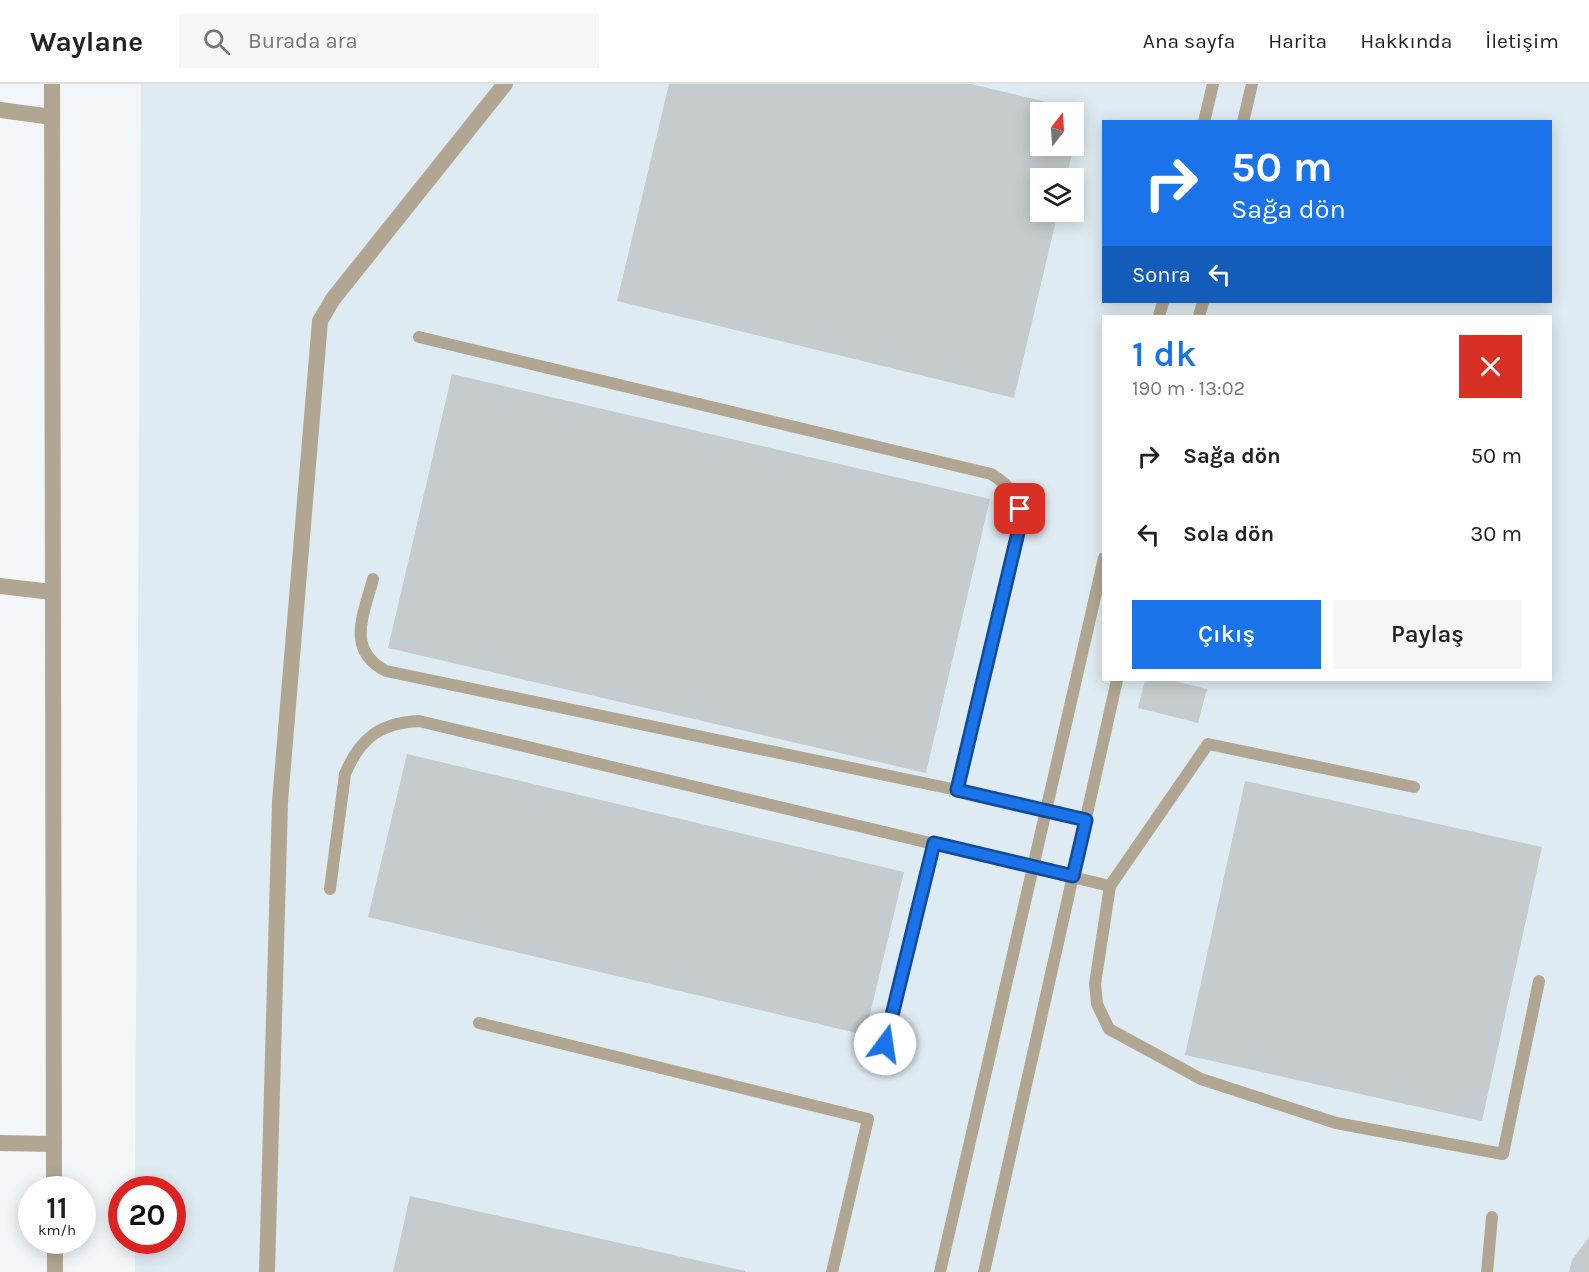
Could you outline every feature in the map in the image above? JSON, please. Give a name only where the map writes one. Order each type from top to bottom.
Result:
[{"type":"street","points":[[52,84],[54,1176]]},
{"type":"street","points":[[267,1272],[280,802],[320,321],[333,299],[505,84]]},
{"type":"street","points":[[0,110],[52,117]]},
{"type":"street","points":[[0,586],[52,592]]},
{"type":"street","points":[[0,1143],[54,1144]]},
{"type":"street","points":[[55,1254],[55,1272]]},
{"type":"lane","points":[[1204,120],[1213,84]]},
{"type":"lane","points":[[1244,120],[1252,84]]},
{"type":"lane","points":[[419,337],[980,471],[1002,480],[1016,499],[1021,520],[957,790]]},
{"type":"lane","points":[[940,1272],[1102,567]]},
{"type":"lane","points":[[373,579],[360,633],[360,642],[369,659],[386,671],[957,790],[1086,820]]},
{"type":"lane","points":[[984,1272],[1118,681]]},
{"type":"lane","points":[[330,889],[345,774],[351,759],[360,745],[372,734],[403,722],[419,721],[1110,886]]},
{"type":"lane","points":[[1414,787],[1208,744],[1110,886],[1095,984],[1097,1004],[1109,1029],[1201,1079],[1336,1123],[1503,1154],[1539,981]]},
{"type":"lane","points":[[885,1044],[934,843]]},
{"type":"lane","points":[[479,1023],[868,1119],[832,1272]]},
{"type":"lane","points":[[1487,1272],[1492,1217]]},
{"type":"shaded area","points":[[141,84],[1589,84],[1589,1272],[135,1272],[135,1254],[186,1254],[186,1176],[135,1176]]},
{"type":"building","points":[[669,84],[971,84],[1046,102],[1030,102],[1030,156],[1072,156],[1068,168],[1030,168],[1030,222],[1056,222],[1014,398],[617,301]]},
{"type":"building","points":[[452,374],[990,499],[926,773],[388,648]]},
{"type":"building","points":[[1145,681],[1175,681],[1207,689],[1198,723],[1138,708]]},
{"type":"building","points":[[407,754],[904,872],[865,1035],[368,917]]},
{"type":"building","points":[[1245,781],[1542,847],[1482,1121],[1185,1055]]},
{"type":"building","points":[[410,1196],[745,1271],[745,1272],[393,1272]]},
{"type":"building","points":[[1589,1237],[1589,1272],[1569,1272],[1572,1260]]},
{"type":"route","points":[[885,1044],[934,843],[1073,876],[1086,820],[957,790],[1021,520],[1020,509]]}]
